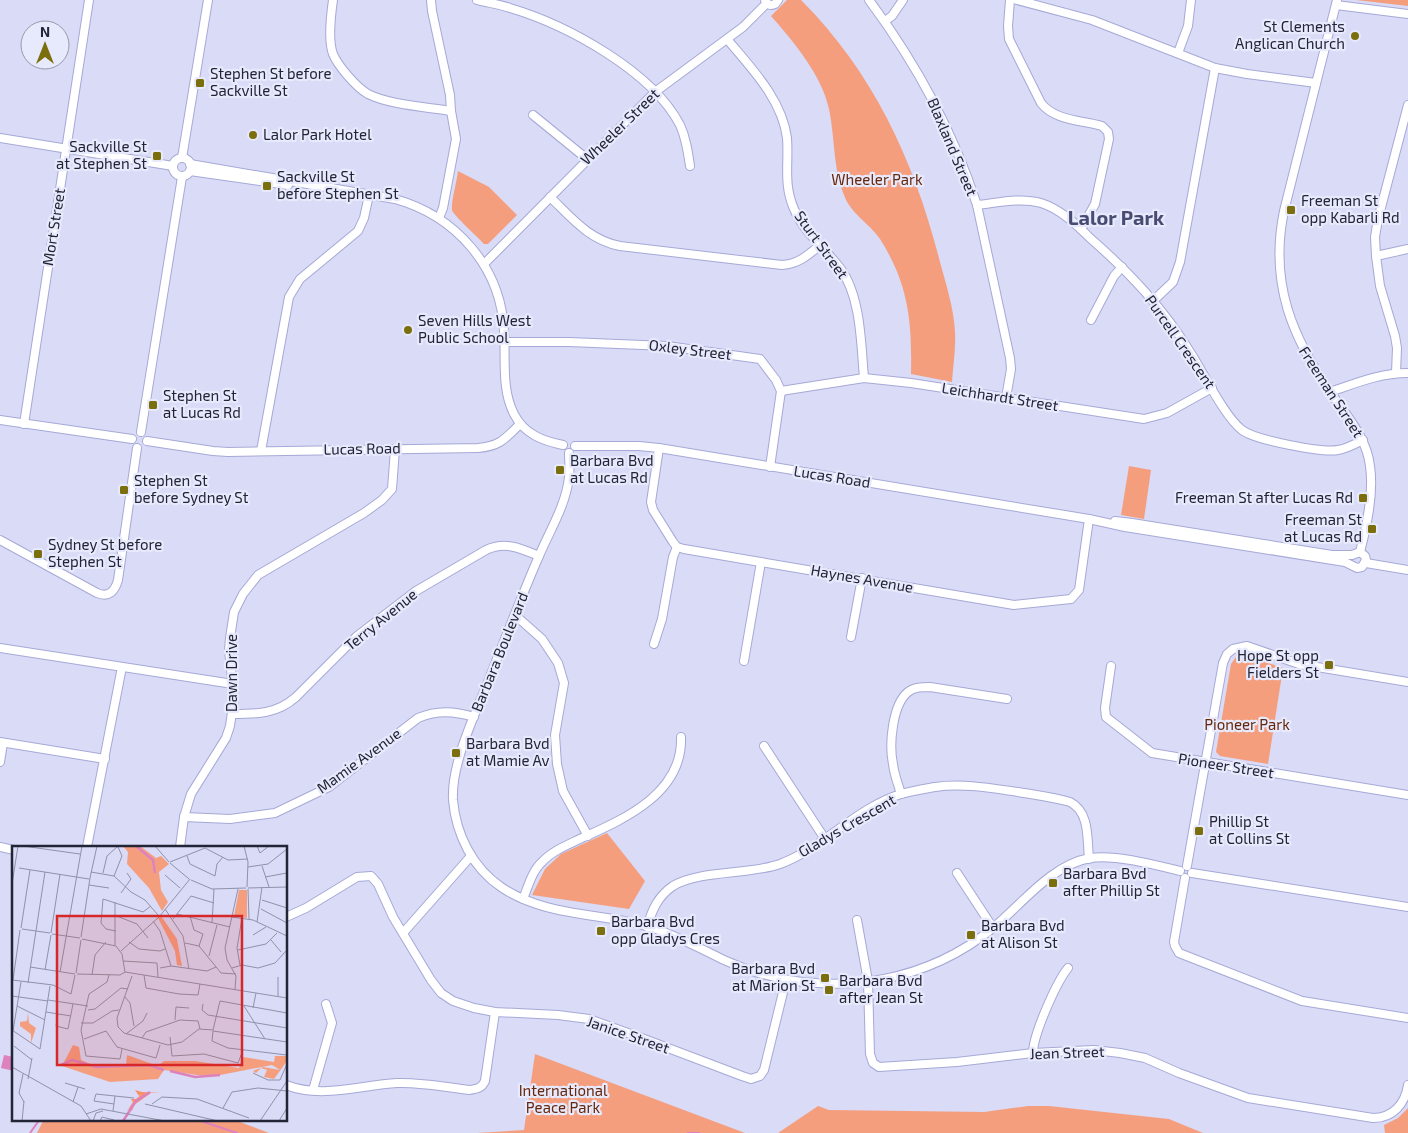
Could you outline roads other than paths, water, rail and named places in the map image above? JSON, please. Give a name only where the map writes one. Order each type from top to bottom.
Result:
[{"type":"street","name":"Mort Street","points":[[24,424],[89,0]]},
{"type":"street","points":[[182,158],[208,0]]},
{"type":"street","points":[[333,0],[330,24],[333,53],[345,73],[368,94],[395,102],[451,111]]},
{"type":"street","points":[[431,0],[450,94],[456,139],[443,208],[439,218]]},
{"type":"street","points":[[477,0],[511,8],[570,31],[610,56],[655,92],[670,109],[680,125],[687,146],[690,166]]},
{"type":"street","points":[[766,2],[773,5],[778,0]]},
{"type":"street","name":"Blaxland Street","points":[[869,0],[910,60],[945,122],[977,206],[1010,358],[1011,369],[1006,398]]},
{"type":"street","points":[[885,21],[892,16],[903,0]]},
{"type":"street","points":[[1010,0],[1009,39],[1041,103],[1048,111],[1055,115],[1102,126],[1109,134],[1095,204],[1081,229]]},
{"type":"street","points":[[1017,0],[1092,20],[1215,68],[1316,83]]},
{"type":"street","points":[[1054,9],[1056,0]]},
{"type":"street","points":[[1178,53],[1188,26],[1191,0]]},
{"type":"street","name":"Wheeler Street","points":[[484,264],[655,92],[727,39],[756,15],[766,2]]},
{"type":"street","points":[[1337,2],[1408,14]]},
{"type":"street","name":"Freeman Street","points":[[1337,2],[1282,221],[1279,242],[1279,264],[1283,294],[1295,333],[1306,354],[1362,440],[1370,465],[1370,495],[1356,553]]},
{"type":"street","name":"Sturt Street","points":[[727,39],[750,67],[778,107],[786,133],[786,178],[789,197],[800,223],[843,272],[852,293],[857,314],[864,378]]},
{"type":"street","points":[[1154,300],[1172,282],[1180,262],[1215,68]]},
{"type":"street","points":[[1396,373],[1397,348],[1380,286],[1375,237],[1408,105]]},
{"type":"street","points":[[533,114],[587,160]]},
{"type":"street","points":[[0,138],[173,166]]},
{"type":"street","points":[[182,158],[187,160],[190,167],[187,175],[182,177],[175,173],[173,166],[177,159],[182,158]]},
{"type":"street","points":[[190,167],[333,187],[337,190],[369,194],[407,203],[439,218],[463,238],[484,264],[498,297],[503,318],[506,388],[513,413],[520,424],[536,437],[563,445]]},
{"type":"street","points":[[141,432],[182,177]]},
{"type":"street","points":[[261,451],[289,297],[300,279],[358,231],[364,218],[369,194]]},
{"type":"street","points":[[550,197],[597,239],[620,246],[782,265],[794,264],[819,246]]},
{"type":"street","name":"Purcell Crescent","points":[[977,206],[1020,201],[1039,202],[1060,212],[1081,229],[1154,300],[1191,352],[1236,424],[1248,434],[1256,438],[1330,451],[1342,449],[1362,440]]},
{"type":"street","points":[[1376,256],[1408,249]]},
{"type":"street","points":[[1091,320],[1114,276],[1122,267]]},
{"type":"street","name":"Oxley Street","points":[[505,342],[569,342],[667,346],[760,359],[776,380],[781,391]]},
{"type":"street","points":[[1330,392],[1363,380],[1396,373],[1408,373]]},
{"type":"street","name":"Leichhardt Street","points":[[781,391],[864,378],[1144,419],[1168,413],[1212,388]]},
{"type":"street","points":[[770,467],[781,391]]},
{"type":"street","points":[[0,420],[132,439]]},
{"type":"street","name":"Lucas Road","points":[[147,441],[213,451],[495,446],[520,424]]},
{"type":"street","points":[[132,439],[136,433],[141,432],[146,435],[147,441],[145,446],[137,448]]},
{"type":"street","points":[[0,540],[97,593],[108,595],[114,590],[118,580],[137,448],[132,439]]},
{"type":"street","points":[[569,441],[575,446],[573,451],[569,453],[564,450],[563,445],[569,441]]},
{"type":"street","name":"Lucas Road","points":[[575,446],[639,446],[659,448],[1352,565]]},
{"type":"street","points":[[654,644],[662,619],[673,556],[677,547],[672,542],[651,506],[659,448]]},
{"type":"street","name":"Dawn Drive","points":[[180,846],[184,817],[194,788],[226,738],[233,714],[230,638],[234,612],[243,594],[258,575],[364,513],[382,500],[392,489],[395,449]]},
{"type":"street","name":"Barbara Boulevard","points":[[569,453],[570,470],[563,502],[538,556],[456,767],[453,788],[457,825],[471,856],[492,880],[506,890],[523,899],[541,905],[647,926],[669,933],[747,969],[786,980],[832,984],[868,981],[903,974],[932,965],[961,950],[993,928],[1056,873],[1089,858],[1113,858],[1180,871],[1182,867],[1188,872]]},
{"type":"street","name":"Lucas Road","points":[[1088,519],[1132,523],[1332,555],[1356,553]]},
{"type":"street","name":"Haynes Avenue","points":[[677,547],[684,550],[862,578],[1014,605],[1066,600],[1074,597],[1079,590],[1088,519]]},
{"type":"street","name":"Terry Avenue","points":[[233,714],[265,713],[287,704],[364,631],[416,591],[486,550],[497,546],[510,546],[538,556]]},
{"type":"street","points":[[1366,563],[1366,556],[1356,553],[1350,560],[1352,565],[1360,568],[1366,563],[1408,570]]},
{"type":"street","points":[[744,661],[761,562]]},
{"type":"street","points":[[851,638],[862,578]]},
{"type":"street","points":[[515,615],[542,639],[558,663],[564,683],[555,735],[557,764],[563,791],[588,836]]},
{"type":"street","points":[[1408,682],[1299,664],[1247,646],[1233,648],[1227,654],[1223,663],[1188,872],[1174,942],[1177,951],[1185,956],[1302,1001],[1408,1018]]},
{"type":"street","points":[[0,648],[232,684]]},
{"type":"street","name":"Pioneer Street","points":[[1111,666],[1105,713],[1109,720],[1152,753],[1408,795]]},
{"type":"street","points":[[87,846],[122,667]]},
{"type":"street","points":[[901,794],[893,765],[892,742],[899,705],[907,692],[922,687],[930,687],[1007,699]]},
{"type":"street","name":"Mamie Avenue","points":[[184,817],[230,819],[275,813],[329,787],[418,718],[429,714],[448,712],[474,717]]},
{"type":"street","points":[[523,899],[541,862],[558,850],[622,819],[642,807],[656,795],[665,785],[679,758],[681,737]]},
{"type":"street","points":[[0,762],[1,742],[105,759]]},
{"type":"street","points":[[764,746],[825,839]]},
{"type":"street","name":"Gladys Crescent","points":[[647,926],[657,901],[673,886],[698,878],[778,865],[825,839],[854,819],[886,801],[901,794],[933,788],[959,785],[983,787],[1070,802],[1080,808],[1085,820],[1089,858]]},
{"type":"street","points":[[403,933],[471,856]]},
{"type":"street","points":[[1188,872],[1408,907]]},
{"type":"street","points":[[957,873],[993,928]]},
{"type":"street","name":"Janice Street","points":[[288,916],[306,908],[357,877],[371,876],[378,884],[394,918],[430,980],[441,993],[453,1001],[495,1012],[558,1015],[589,1019],[751,1079],[760,1076],[764,1070],[786,980]]},
{"type":"street","points":[[857,920],[868,981]]},
{"type":"street","points":[[1033,1053],[1034,1042],[1059,979],[1068,968]]},
{"type":"street","name":"Jean Street","points":[[868,981],[870,1054],[873,1063],[879,1067],[957,1062],[1033,1053],[1094,1050],[1145,1058],[1179,1073],[1248,1098],[1373,1118],[1382,1117],[1398,1108],[1405,1097],[1408,1085]]},
{"type":"street","points":[[313,1090],[332,1023],[326,1004]]},
{"type":"street","points":[[288,1085],[313,1090],[345,1090],[398,1083],[425,1083],[469,1090],[478,1089],[485,1080],[495,1012]]},
{"type":"waterway","points":[[30,1133],[39,1120]]},
{"type":"waterway","points":[[198,1120],[237,1133]]},
{"type":"waterway","points":[[688,1133],[699,1133]]},
{"type":"place","name":"St Clements Anglican Church","points":[[1355,36]]},
{"type":"place","name":"Stephen St before Sackville St","points":[[200,83]]},
{"type":"place","name":"Lalor Park Hotel","points":[[253,135]]},
{"type":"place","name":"Sackville St at Stephen St","points":[[157,156]]},
{"type":"place","name":"Sackville St before Stephen St","points":[[267,186]]},
{"type":"place","name":"Freeman St opp Kabarli Rd","points":[[1291,210]]},
{"type":"place","name":"Seven Hills West Public School","points":[[408,330]]},
{"type":"place","name":"Stephen St at Lucas Rd","points":[[153,405]]},
{"type":"place","name":"Barbara Bvd at Lucas Rd","points":[[560,470]]},
{"type":"place","name":"Stephen St before Sydney St","points":[[124,490]]},
{"type":"place","name":"Freeman St after Lucas Rd","points":[[1363,498]]},
{"type":"place","name":"Freeman St at Lucas Rd","points":[[1372,529]]},
{"type":"place","name":"Sydney St before Stephen St","points":[[38,554]]},
{"type":"place","name":"Hope St opp Fielders St","points":[[1329,665]]},
{"type":"place","name":"Barbara Bvd at Mamie Av","points":[[456,753]]},
{"type":"place","name":"Phillip St at Collins St","points":[[1199,831]]},
{"type":"place","name":"Barbara Bvd after Phillip St","points":[[1053,883]]},
{"type":"place","name":"Barbara Bvd opp Gladys Cres","points":[[601,931]]},
{"type":"place","name":"Barbara Bvd at Alison St","points":[[971,935]]},
{"type":"place","name":"Barbara Bvd at Marion St","points":[[825,978]]},
{"type":"place","name":"Barbara Bvd after Jean St","points":[[829,990]]},
{"type":"district","name":"Lalor Park","points":[[1116,218]]},
{"type":"park label","name":"Wheeler Park","points":[[877,180]]},
{"type":"park label","name":"Pioneer Park","points":[[1247,725]]},
{"type":"park label","name":"International Peace Park","points":[[563,1100]]}]
